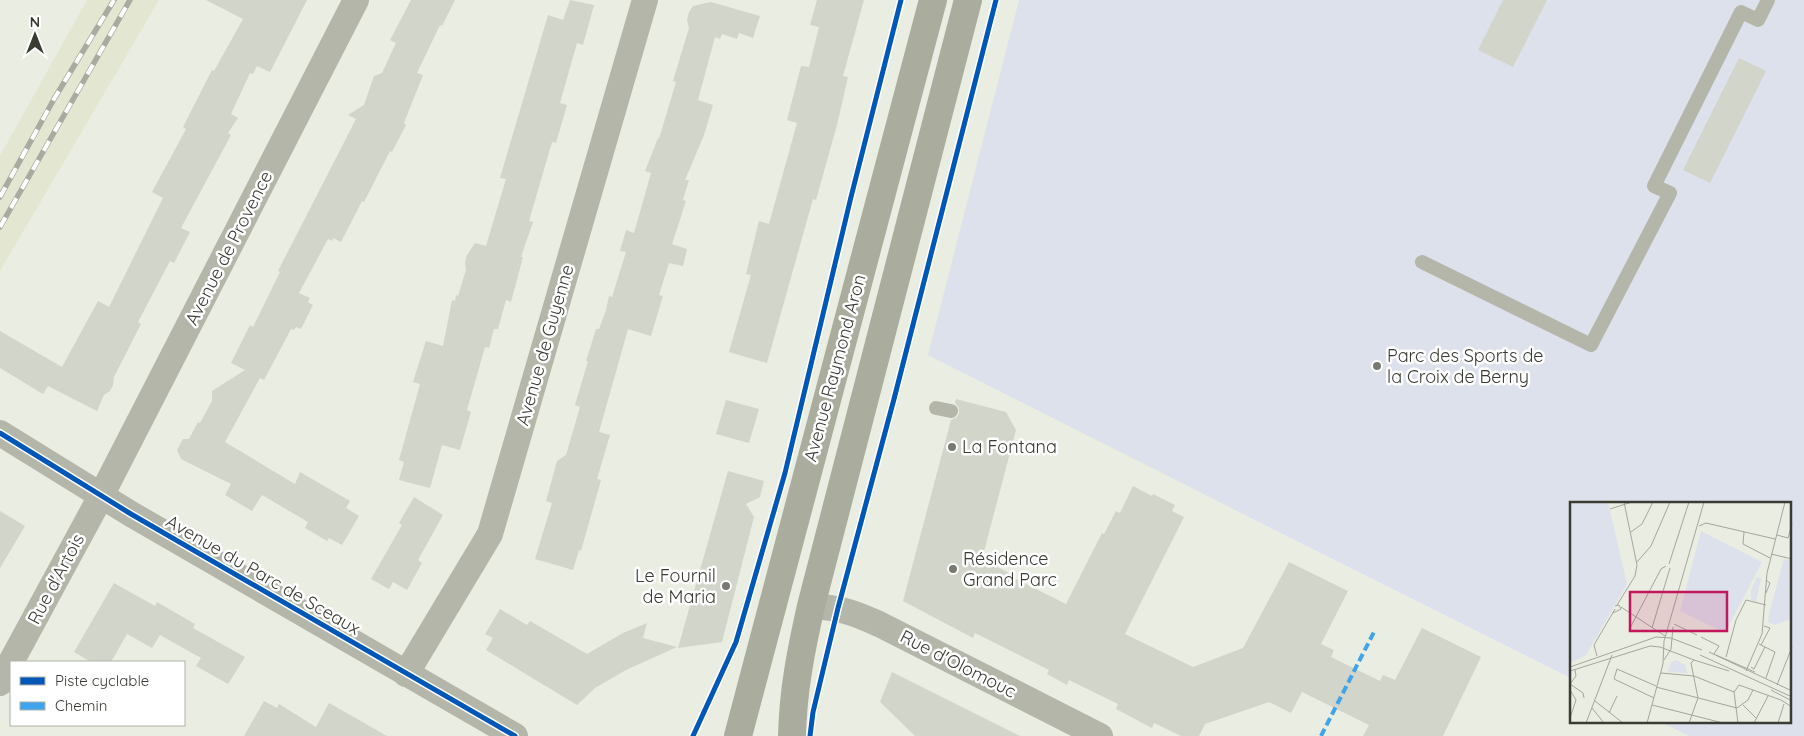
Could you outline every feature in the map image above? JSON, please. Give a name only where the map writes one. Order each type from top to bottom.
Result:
[{"type":"main road","name":"Avenue Raymond Aron","points":[[738,736],[933,0]]},
{"type":"main road","name":"Avenue Raymond Aron","points":[[792,736],[792,709],[798,664],[811,606],[968,0]]},
{"type":"street","name":"Avenue de Provence","points":[[101,496],[356,0]]},
{"type":"street","name":"Avenue de Guyenne","points":[[406,674],[490,534],[645,0]]},
{"type":"street","name":"Avenue du Parc de Sceaux","points":[[0,433],[101,496],[515,736]]},
{"type":"street","name":"Rue d'Artois","points":[[12,661],[101,496]]},
{"type":"street","name":"Rue d'Olomouc","points":[[811,606],[838,608],[879,624],[1100,736]]},
{"type":"street","name":"Rue d'Artois","points":[[0,684],[10,664]]},
{"type":"lane","points":[[1422,262],[1592,346],[1670,193],[1654,186],[1740,12],[1758,20],[1768,0]]},
{"type":"lane","points":[[936,408],[951,411]]},
{"type":"shaded area","points":[[87,0],[159,0],[0,271],[0,156]]},
{"type":"shaded area","name":"Parc des Sports de la Croix de Berny","points":[[1019,0],[1804,0],[1804,736],[1689,736],[1665,724],[1792,724],[1792,502],[1570,502],[1570,678],[928,355]]},
{"type":"building","points":[[206,0],[307,0],[270,72],[257,66],[253,74],[250,73],[231,114],[238,118],[228,133],[231,135],[181,228],[190,232],[174,263],[170,261],[138,322],[141,324],[114,377],[113,385],[110,391],[104,395],[97,411],[48,386],[43,394],[0,368],[0,331],[62,367],[98,301],[109,307],[163,198],[152,192],[186,129],[183,127],[212,70],[214,71],[243,19]]},
{"type":"building","points":[[411,0],[455,0],[442,26],[440,25],[417,73],[423,75],[404,123],[406,125],[392,152],[390,151],[341,242],[333,238],[332,241],[328,239],[299,293],[310,298],[308,302],[313,305],[301,329],[296,327],[294,330],[291,329],[264,380],[260,378],[225,442],[295,484],[300,472],[350,501],[346,508],[359,516],[342,545],[329,538],[327,541],[305,528],[308,522],[262,495],[252,511],[225,495],[231,484],[181,459],[177,450],[183,439],[189,439],[198,422],[200,423],[212,401],[212,391],[245,370],[231,363],[250,325],[253,327],[280,272],[278,271],[356,119],[348,115],[364,105],[374,76],[382,73],[396,43],[390,40]]},
{"type":"building","points":[[570,0],[594,5],[583,45],[577,43],[560,103],[567,105],[556,143],[552,142],[529,221],[533,222],[521,257],[523,257],[511,302],[506,300],[498,329],[494,329],[489,348],[485,347],[467,410],[471,412],[460,450],[442,445],[430,488],[399,480],[404,462],[399,460],[420,384],[413,382],[426,341],[443,346],[452,300],[455,301],[456,295],[458,296],[466,270],[465,262],[467,255],[475,243],[486,246],[506,179],[500,178],[548,15],[563,20]]},
{"type":"building","points":[[817,0],[864,0],[843,76],[848,77],[837,125],[816,200],[813,199],[767,363],[729,352],[751,275],[746,274],[759,221],[769,224],[797,123],[787,120],[801,66],[809,67],[819,27],[810,25]]},
{"type":"building","points":[[1503,0],[1547,0],[1513,67],[1478,50]]},
{"type":"building","points":[[711,2],[760,16],[753,38],[739,33],[737,39],[722,34],[720,39],[715,37],[698,100],[713,105],[704,135],[685,180],[689,180],[683,200],[686,201],[672,244],[687,249],[683,266],[669,263],[659,295],[663,296],[651,336],[628,329],[599,432],[610,435],[597,479],[601,480],[581,551],[579,550],[573,570],[535,559],[552,503],[546,501],[557,461],[566,455],[580,407],[575,405],[596,329],[599,329],[609,296],[612,297],[626,252],[620,251],[626,230],[634,233],[651,173],[645,171],[659,139],[676,82],[673,81],[689,28],[687,20],[689,12],[693,6]]},
{"type":"building","points":[[1739,58],[1766,71],[1710,183],[1683,170]]},
{"type":"building","name":"Résidence Grand Parc","points":[[956,399],[1006,412],[1016,430],[982,559],[1013,575],[1012,577],[1066,604],[1102,533],[1104,534],[1116,511],[1120,513],[1133,486],[1175,505],[1172,511],[1184,517],[1125,634],[1193,667],[1243,648],[1289,562],[1348,591],[1321,644],[1334,650],[1331,657],[1380,681],[1383,675],[1395,680],[1422,628],[1481,657],[1443,736],[1363,736],[1369,725],[1302,692],[1291,713],[1269,702],[1205,724],[1199,736],[1181,736],[1154,723],[1152,728],[1116,709],[1118,704],[1069,680],[1067,685],[1047,674],[1049,670],[975,633],[973,638],[903,601],[951,420],[957,417],[959,413],[959,408],[955,403]]},
{"type":"building","points":[[726,400],[759,409],[749,443],[716,434]]},
{"type":"building","points":[[728,471],[764,481],[760,497],[746,504],[754,517],[722,642],[678,648]]},
{"type":"building","points":[[414,497],[443,515],[418,560],[422,563],[407,590],[393,582],[389,589],[371,579],[402,525],[399,523]]},
{"type":"building","points":[[0,511],[25,526],[0,568]]},
{"type":"building","points":[[114,583],[155,606],[157,602],[195,624],[193,628],[245,657],[228,684],[196,666],[201,658],[160,635],[152,648],[127,634],[112,661],[89,661],[74,652]]},
{"type":"building","points":[[500,609],[527,625],[530,621],[587,654],[623,633],[647,623],[643,638],[677,647],[626,670],[595,688],[577,705],[486,650],[493,638],[485,634]]},
{"type":"building","points":[[892,672],[1020,736],[915,736],[880,702]]},
{"type":"building","points":[[264,701],[277,708],[279,704],[316,727],[329,703],[387,736],[244,736]]},
{"type":"railway","points":[[0,197],[54,99],[114,0]]},
{"type":"railway","points":[[0,227],[130,0]]},
{"type":"marked path","points":[[1321,736],[1375,630]]},
{"type":"cycle path","points":[[693,736],[736,642],[785,473],[851,197],[901,0]]},
{"type":"cycle path","points":[[810,736],[813,712],[838,608],[894,399],[996,0]]},
{"type":"cycle path","points":[[0,433],[131,514],[515,736]]},
{"type":"place","name":"Parc des Sports de la Croix de Berny","points":[[1377,366]]},
{"type":"place","name":"La Fontana","points":[[952,447]]},
{"type":"place","name":"Résidence Grand Parc","points":[[953,569]]},
{"type":"place","name":"Le Fournil de Maria","points":[[726,586]]}]
